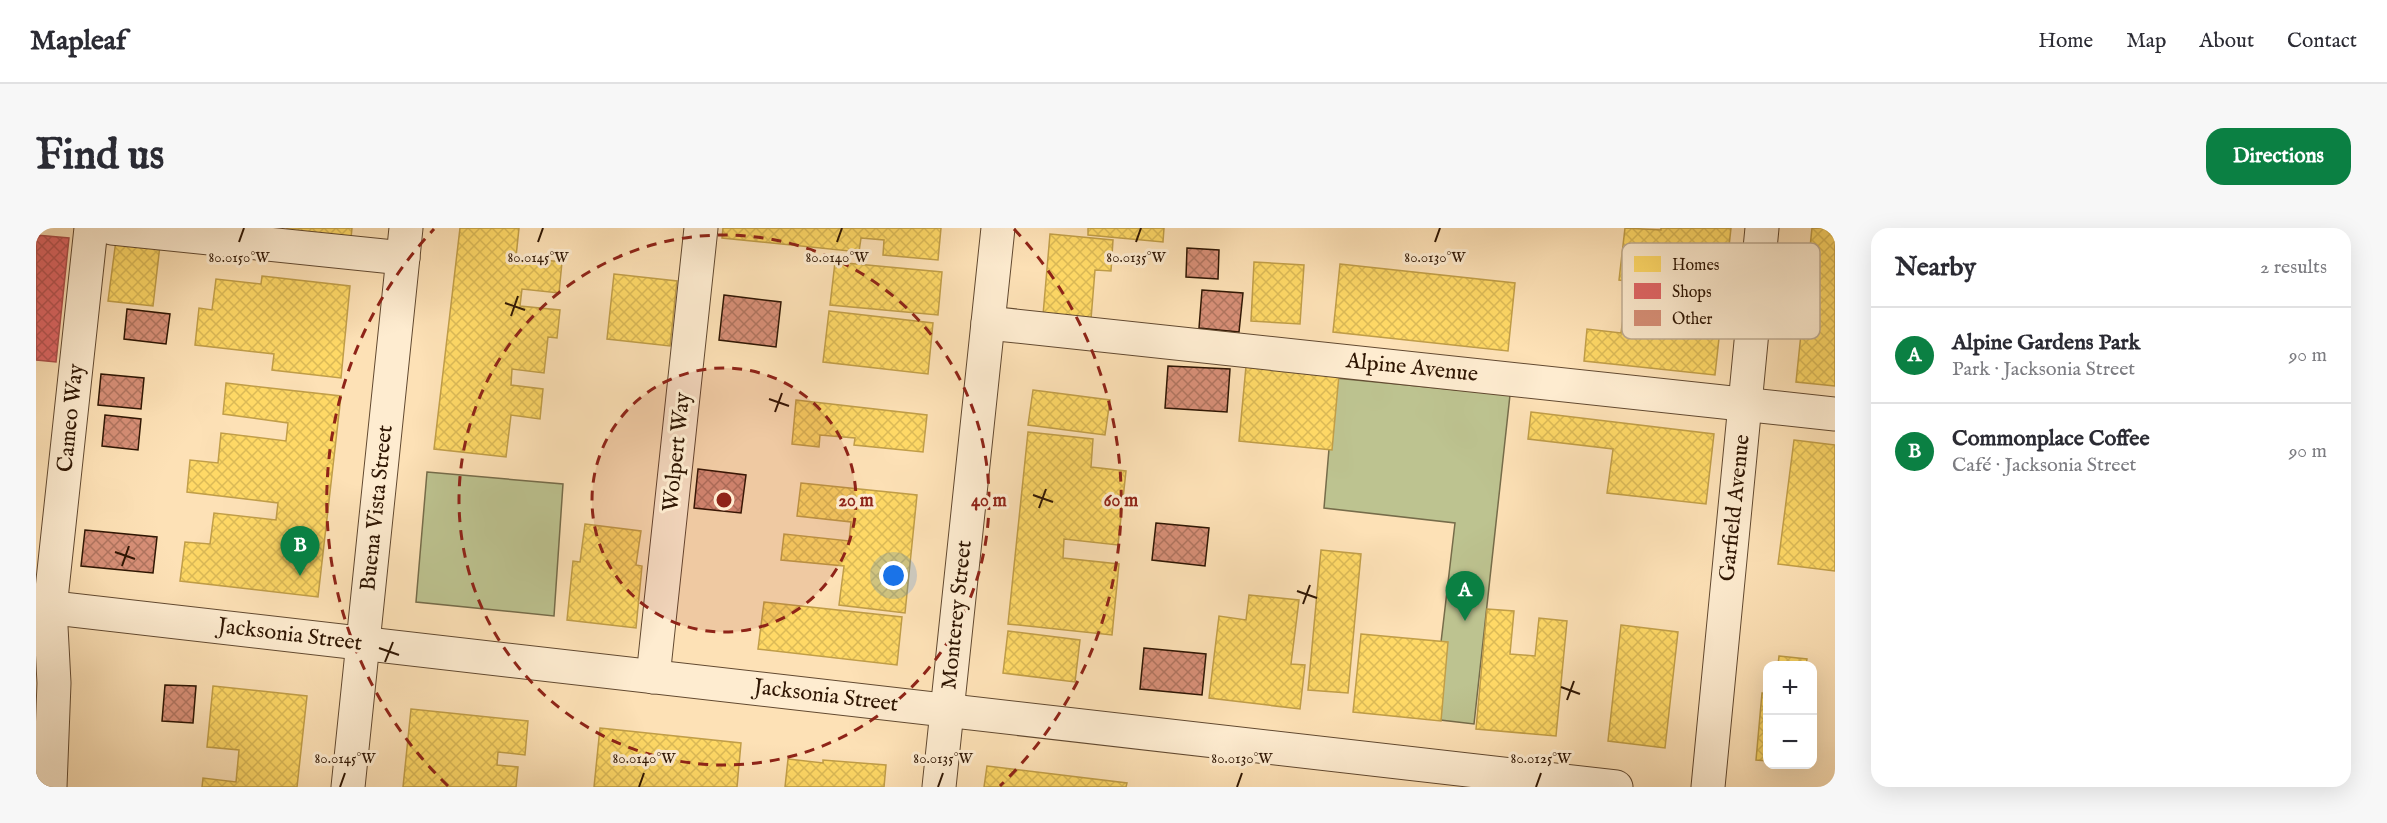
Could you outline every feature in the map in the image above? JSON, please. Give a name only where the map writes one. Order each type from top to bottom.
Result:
[{"type":"street","name":"Cameo Way","points":[[50,787],[54,683],[43,607],[91,228]]},
{"type":"street","points":[[112,228],[404,243]]},
{"type":"street","name":"Wolpert Way","points":[[653,677],[701,228]]},
{"type":"street","name":"Monterey Street","points":[[939,787],[998,228]]},
{"type":"street","name":"Garfield Avenue","points":[[1761,243],[1762,228]]},
{"type":"street","name":"Buena Vista Street","points":[[348,787],[404,243]]},
{"type":"street","name":"Alpine Avenue","points":[[988,323],[1835,414]]},
{"type":"street","name":"Garfield Avenue","points":[[1708,787],[1751,339]]},
{"type":"street","name":"Jacksonia Street","points":[[43,607],[1616,787]]},
{"type":"green space","points":[[1335,378],[1510,395],[1474,724],[1432,719],[1455,523],[1324,508]]},
{"type":"green space","points":[[427,472],[563,484],[554,616],[416,602]]},
{"type":"building: Homes","points":[[287,228],[352,228],[351,238],[287,230]]},
{"type":"building: Homes","points":[[460,228],[519,228],[516,257],[562,262],[559,293],[522,289],[520,306],[560,310],[557,338],[548,337],[544,373],[512,369],[511,385],[543,389],[540,419],[511,415],[506,457],[434,449]]},
{"type":"building: Homes","points":[[723,228],[941,228],[938,260],[883,255],[884,240],[861,238],[859,252],[722,238]]},
{"type":"building: Homes","points":[[1088,228],[1164,228],[1163,242],[1088,235]]},
{"type":"building: Homes","points":[[1625,228],[1661,230],[1661,228],[1731,228],[1729,243],[1623,243]]},
{"type":"building: Homes","points":[[1812,228],[1835,228],[1835,386],[1796,382],[1800,339],[1820,339],[1820,243],[1810,243]]},
{"type":"building: Homes","points":[[1050,234],[1113,240],[1111,271],[1095,270],[1091,319],[1043,315]]},
{"type":"building: Homes","points":[[116,240],[160,245],[153,306],[108,301]]},
{"type":"building: Homes","points":[[1622,254],[1622,280],[1619,280]]},
{"type":"building: Homes","points":[[835,262],[942,272],[938,315],[830,305]]},
{"type":"building: Homes","points":[[1254,262],[1304,265],[1300,324],[1251,321]]},
{"type":"building: Homes","points":[[1340,264],[1515,283],[1508,351],[1333,332]]},
{"type":"building: Homes","points":[[614,274],[677,281],[670,346],[607,339]]},
{"type":"building: Homes","points":[[262,276],[350,286],[341,378],[272,370],[274,354],[195,345],[199,308],[212,310],[216,279],[261,284]]},
{"type":"building: Homes","points":[[829,311],[933,323],[928,374],[823,362]]},
{"type":"building: Homes","points":[[1622,326],[1622,339],[1719,339],[1715,375],[1584,361],[1587,329],[1621,333]]},
{"type":"building: Homes","points":[[1246,366],[1339,375],[1332,450],[1239,441]]},
{"type":"building: Homes","points":[[226,383],[341,396],[318,597],[180,581],[185,542],[210,544],[214,513],[276,520],[278,503],[187,492],[190,460],[218,463],[221,433],[286,441],[288,423],[223,414]]},
{"type":"building: Homes","points":[[1033,390],[1110,400],[1105,435],[1028,425]]},
{"type":"building: Homes","points":[[796,400],[927,415],[923,452],[854,445],[855,438],[820,435],[819,447],[792,444]]},
{"type":"building: Homes","points":[[1531,412],[1714,434],[1706,504],[1607,493],[1613,449],[1528,439]]},
{"type":"building: Homes","points":[[1028,432],[1093,439],[1091,467],[1126,471],[1118,545],[1064,539],[1063,558],[1119,564],[1112,635],[1008,624]]},
{"type":"building: Homes","points":[[1794,440],[1835,445],[1835,571],[1778,564]]},
{"type":"building: Homes","points":[[801,483],[917,495],[905,613],[839,605],[844,566],[781,560],[784,534],[849,541],[851,522],[797,516]]},
{"type":"building: Homes","points":[[585,524],[641,531],[636,565],[642,566],[636,628],[567,620],[573,561],[580,562]]},
{"type":"building: Homes","points":[[1321,550],[1361,554],[1348,693],[1308,690]]},
{"type":"building: Homes","points":[[1249,595],[1299,600],[1291,664],[1305,665],[1300,709],[1209,698],[1219,616],[1246,620]]},
{"type":"building: Homes","points":[[764,602],[902,617],[897,665],[758,649]]},
{"type":"building: Homes","points":[[1487,609],[1514,611],[1510,654],[1535,656],[1539,618],[1567,621],[1556,736],[1476,729]]},
{"type":"building: Homes","points":[[1621,625],[1678,632],[1665,748],[1608,741]]},
{"type":"building: Homes","points":[[1008,631],[1080,640],[1075,682],[1003,673]]},
{"type":"building: Homes","points":[[1361,634],[1448,642],[1441,721],[1353,712]]},
{"type":"building: Homes","points":[[1779,656],[1807,659],[1807,661],[1778,661]]},
{"type":"building: Homes","points":[[213,686],[307,696],[297,787],[202,787],[203,778],[236,782],[239,750],[207,747]]},
{"type":"building: Homes","points":[[1762,693],[1763,761],[1756,760]]},
{"type":"building: Homes","points":[[411,709],[528,721],[525,755],[498,752],[497,765],[518,767],[516,787],[403,787]]},
{"type":"building: Homes","points":[[600,728],[741,743],[737,787],[594,787]]},
{"type":"building: Homes","points":[[788,759],[823,763],[823,760],[886,765],[884,787],[785,787]]},
{"type":"building: Homes","points":[[987,766],[1127,783],[1126,787],[984,787]]},
{"type":"building: Shops","points":[[36,235],[69,238],[56,362],[36,360]]},
{"type":"building: Other","points":[[1187,248],[1219,250],[1218,279],[1186,277]]},
{"type":"building: Other","points":[[1202,290],[1243,293],[1239,332],[1199,328]]},
{"type":"building: Other","points":[[724,295],[781,302],[776,347],[719,340]]},
{"type":"building: Other","points":[[127,309],[170,314],[166,344],[124,339]]},
{"type":"building: Other","points":[[1168,366],[1230,369],[1227,412],[1165,408]]},
{"type":"building: Other","points":[[101,374],[144,378],[141,409],[98,405]]},
{"type":"building: Other","points":[[105,415],[141,419],[138,450],[102,446]]},
{"type":"building: Other","points":[[698,469],[746,475],[741,513],[694,508]]},
{"type":"building: Other","points":[[1156,523],[1209,528],[1205,566],[1152,560]]},
{"type":"building: Other","points":[[85,530],[157,537],[153,573],[81,566]]},
{"type":"building: Other","points":[[1144,648],[1206,654],[1202,695],[1140,689]]},
{"type":"building: Other","points":[[165,685],[196,686],[193,723],[162,721]]},
{"type":"place","name":"Commonplace Coffee","points":[[300,576]]},
{"type":"place","name":"Alpine Gardens Park","points":[[1465,621]]}]
